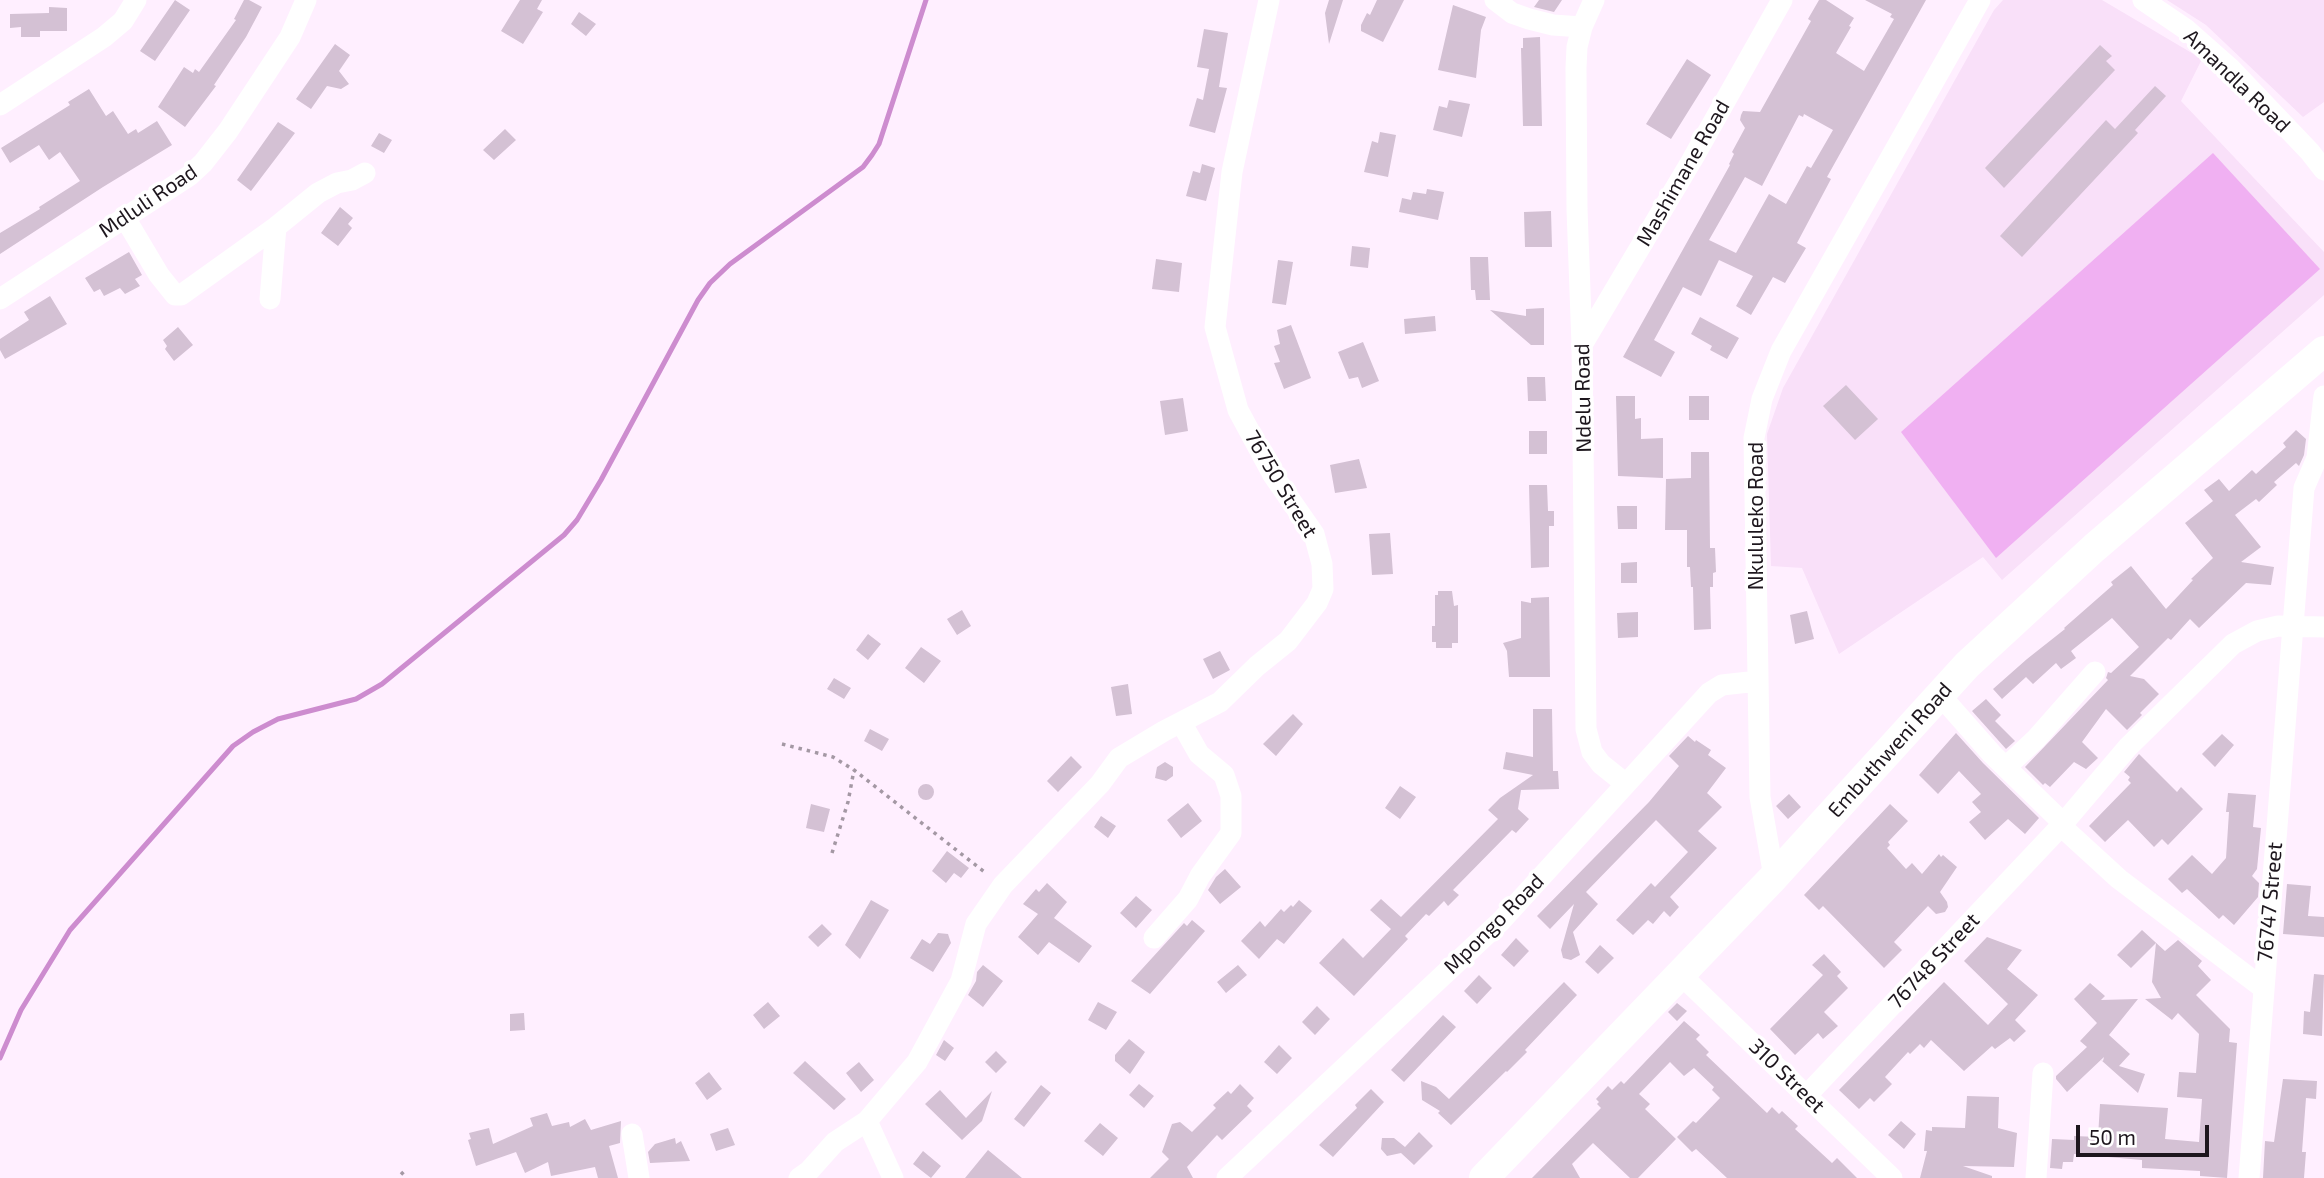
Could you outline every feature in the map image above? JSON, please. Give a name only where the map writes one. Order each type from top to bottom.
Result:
[{"type":"street","points":[[0,105],[104,37],[123,21],[136,0]]},
{"type":"street","name":"Mdluli Road","points":[[0,299],[189,176],[215,150],[290,37],[306,0]]},
{"type":"street","name":"76750 Street","points":[[799,1178],[809,1171],[835,1142],[867,1121],[917,1062],[961,981],[976,924],[1003,886],[1100,784],[1119,758],[1220,702],[1256,666],[1288,641],[1317,603],[1323,589],[1322,564],[1314,534],[1273,475],[1238,410],[1214,327],[1232,172],[1269,0]]},
{"type":"street","points":[[1494,0],[1512,13],[1529,19],[1553,25],[1582,27]]},
{"type":"street","name":"Ndelu Road","points":[[1594,0],[1582,27],[1576,68],[1586,729],[1592,752],[1601,764],[1626,784]]},
{"type":"street","name":"Mashimane Road","points":[[1582,345],[1692,160],[1782,0]]},
{"type":"street","name":"Nkululeko Road","points":[[1774,877],[1760,797],[1754,438],[1762,399],[1781,351],[1980,0]]},
{"type":"street","name":"Amandla Road","points":[[2143,0],[2186,30],[2317,146],[2324,170]]},
{"type":"street","points":[[125,218],[159,275],[175,295],[180,295],[276,227],[318,193],[366,173]]},
{"type":"street","points":[[270,299],[276,227]]},
{"type":"street","name":"Embuthweni Road","points":[[1485,1178],[1774,877],[1968,665],[2094,548],[2323,355]]},
{"type":"street","name":"76747 Street","points":[[2249,1178],[2304,488],[2317,458],[2324,396]]},
{"type":"street","points":[[2293,625],[2324,627]]},
{"type":"street","name":"76748 Street","points":[[1807,1095],[2062,825],[2128,747],[2233,644],[2257,631],[2293,625]]},
{"type":"street","points":[[2006,767],[2036,739],[2095,673]]},
{"type":"street","name":"Mpongo Road","points":[[1227,1178],[1502,921],[1709,693],[1722,685],[1758,681]]},
{"type":"street","points":[[1940,695],[2062,825],[2119,879],[2263,988]]},
{"type":"street","points":[[1154,938],[1188,899],[1200,876],[1231,833],[1231,796],[1224,775],[1199,754],[1182,723]]},
{"type":"street","name":"310 Street","points":[[1681,975],[1892,1178]]},
{"type":"street","points":[[2036,1178],[2043,1073]]},
{"type":"street","points":[[867,1121],[892,1178]]},
{"type":"street","points":[[632,1134],[639,1178]]},
{"type":"path","points":[[782,744],[832,757],[854,770],[1003,886]]},
{"type":"path","points":[[832,853],[848,802],[854,770]]},
{"type":"path","points":[[401,1172],[407,1178]]},
{"type":"shaded area","points":[[2003,0],[2102,0],[2202,59],[2181,101],[2324,252],[2324,295],[2002,580],[1983,557],[1839,654],[1802,568],[1771,566],[1767,434],[1783,388],[1994,10]]},
{"type":"shaded area","points":[[2167,0],[2324,0],[2324,102],[2303,117],[2206,25]]},
{"type":"shaded area","points":[[2213,153],[2320,269],[1996,558],[1901,432]]},
{"type":"building","points":[[175,0],[190,10],[155,61],[140,51]]},
{"type":"building","points":[[244,0],[262,7],[214,85],[216,86],[185,127],[158,107],[184,67],[193,73],[195,69],[199,72],[236,20],[234,19]]},
{"type":"building","points":[[520,0],[542,0],[537,9],[543,12],[523,44],[501,31]]},
{"type":"building","points":[[1329,0],[1343,0],[1329,44],[1325,13]]},
{"type":"building","points":[[1377,0],[1404,0],[1383,42],[1361,31],[1367,13],[1370,15]]},
{"type":"building","points":[[1539,0],[1562,0],[1554,12],[1534,7]]},
{"type":"building","points":[[1819,0],[1826,0],[1854,18],[1836,53],[1864,71],[1894,19],[1890,17],[1892,14],[1865,0],[1926,0],[1827,177],[1831,179],[1797,243],[1806,248],[1785,283],[1773,277],[1751,315],[1736,306],[1753,276],[1719,260],[1701,296],[1683,287],[1654,340],[1675,352],[1661,377],[1623,357],[1730,165],[1734,154],[1732,152],[1745,128],[1740,120],[1743,111],[1760,112],[1811,21],[1808,19]],"holes":[[[1804,114],[1833,130],[1811,168],[1807,166],[1786,204],[1769,194],[1736,253],[1709,240],[1745,177],[1762,186],[1799,115],[1803,117]]]},
{"type":"building","points":[[1453,5],[1486,17],[1481,30],[1476,78],[1438,70]]},
{"type":"building","points":[[49,7],[67,8],[67,31],[40,31],[40,37],[21,37],[21,27],[10,28],[10,14],[49,13]]},
{"type":"building","points":[[579,12],[596,24],[586,36],[571,24]]},
{"type":"building","points":[[1204,29],[1228,33],[1219,87],[1227,88],[1215,133],[1189,126],[1197,98],[1203,100],[1209,69],[1197,67]]},
{"type":"building","points":[[1540,37],[1542,126],[1523,126],[1521,48],[1523,38]]},
{"type":"building","points":[[335,44],[350,55],[339,71],[349,84],[341,89],[327,86],[311,109],[296,99]]},
{"type":"building","points":[[2100,45],[2112,56],[2106,61],[2115,70],[2004,188],[1985,168]]},
{"type":"building","points":[[1687,59],[1711,75],[1671,139],[1646,124]]},
{"type":"building","points":[[2155,86],[2166,96],[2135,130],[2138,133],[2022,257],[2000,236],[2106,120],[2115,129]]},
{"type":"building","points":[[89,89],[106,116],[113,111],[128,134],[136,129],[138,133],[157,121],[172,145],[0,254],[0,233],[80,181],[60,152],[49,160],[39,145],[10,163],[1,148],[70,105],[68,102]]},
{"type":"building","points":[[1449,100],[1470,104],[1462,137],[1433,130],[1439,106],[1447,108]]},
{"type":"building","points":[[278,122],[295,133],[251,191],[237,180]]},
{"type":"building","points":[[505,129],[516,140],[494,160],[483,150]]},
{"type":"building","points":[[1380,132],[1396,135],[1388,177],[1364,172],[1372,141],[1378,143]]},
{"type":"building","points":[[379,133],[392,140],[384,153],[371,146]]},
{"type":"building","points":[[1202,164],[1215,168],[1206,201],[1186,196],[1193,171],[1200,173]]},
{"type":"building","points":[[1427,189],[1444,192],[1438,220],[1399,212],[1402,198],[1411,200],[1413,192],[1426,194]]},
{"type":"building","points":[[340,207],[353,218],[348,224],[352,228],[338,246],[321,233]]},
{"type":"building","points":[[1551,211],[1552,247],[1525,247],[1524,212]]},
{"type":"building","points":[[1352,246],[1370,248],[1368,268],[1350,266]]},
{"type":"building","points":[[129,252],[142,275],[135,279],[140,286],[125,294],[120,288],[104,296],[100,289],[94,292],[85,278]]},
{"type":"building","points":[[1470,257],[1488,257],[1490,300],[1476,300],[1475,290],[1471,290]]},
{"type":"building","points":[[1156,259],[1182,263],[1179,292],[1152,289]]},
{"type":"building","points":[[1278,260],[1293,262],[1286,305],[1272,303]]},
{"type":"building","points":[[50,296],[67,324],[5,359],[0,350],[0,339],[29,320],[24,312]]},
{"type":"building","points":[[1544,308],[1544,345],[1531,345],[1490,310],[1526,316],[1526,309]]},
{"type":"building","points":[[1435,316],[1436,331],[1405,334],[1404,319]]},
{"type":"building","points":[[1700,317],[1739,338],[1727,359],[1710,350],[1712,346],[1691,334]]},
{"type":"building","points":[[1291,325],[1311,378],[1284,389],[1274,363],[1280,362],[1274,346],[1280,344],[1277,330]]},
{"type":"building","points":[[178,327],[193,345],[174,361],[165,349],[167,346],[163,340]]},
{"type":"building","points":[[1363,342],[1379,381],[1362,388],[1358,377],[1349,379],[1338,352]]},
{"type":"building","points":[[1527,377],[1545,377],[1546,401],[1528,401]]},
{"type":"building","points":[[1846,385],[1878,419],[1855,440],[1823,406]]},
{"type":"building","points":[[1616,396],[1635,396],[1635,419],[1641,418],[1641,439],[1663,438],[1663,478],[1618,476]]},
{"type":"building","points":[[1689,396],[1709,396],[1709,420],[1689,420]]},
{"type":"building","points":[[1183,398],[1188,431],[1165,435],[1160,401]]},
{"type":"building","points":[[2296,430],[2306,439],[2299,466],[2296,463],[2274,482],[2277,485],[2259,502],[2256,499],[2235,515],[2261,547],[2241,562],[2274,567],[2271,585],[2246,583],[2199,628],[2190,619],[2171,640],[2168,638],[2130,676],[2144,679],[2159,694],[2140,713],[2142,715],[2127,730],[2106,709],[2082,742],[2098,758],[2086,769],[2074,762],[2050,787],[2045,783],[2043,785],[2025,767],[2108,680],[2108,672],[2111,673],[2139,647],[2112,618],[2071,651],[2076,658],[2061,669],[2056,663],[2033,684],[2026,677],[2002,699],[1993,689],[2065,629],[2113,585],[2111,582],[2131,566],[2166,609],[2213,558],[2185,523],[2213,501],[2204,490],[2219,479],[2229,491],[2252,470],[2256,474],[2286,447],[2283,443]]},
{"type":"building","points":[[1529,431],[1547,431],[1547,454],[1529,454]]},
{"type":"building","points":[[1691,452],[1709,452],[1710,548],[1715,548],[1716,572],[1713,573],[1713,587],[1710,587],[1711,629],[1694,630],[1693,587],[1690,567],[1687,567],[1687,530],[1665,530],[1666,479],[1691,478]]},
{"type":"building","points":[[1359,459],[1367,488],[1335,493],[1330,465]]},
{"type":"building","points":[[1529,485],[1547,485],[1548,511],[1554,511],[1554,526],[1549,526],[1549,567],[1531,568]]},
{"type":"building","points":[[1617,506],[1637,506],[1637,529],[1618,529]]},
{"type":"building","points":[[1390,533],[1393,574],[1372,575],[1369,534]]},
{"type":"building","points":[[1637,562],[1637,583],[1621,583],[1621,563]]},
{"type":"building","points":[[1438,591],[1452,591],[1454,606],[1458,605],[1458,643],[1452,643],[1452,648],[1436,648],[1436,642],[1432,642],[1435,595],[1438,595]]},
{"type":"building","points":[[1549,597],[1550,677],[1509,677],[1507,651],[1503,643],[1521,638],[1521,601],[1531,603],[1531,598]]},
{"type":"building","points":[[962,610],[971,626],[957,635],[947,619]]},
{"type":"building","points":[[1807,611],[1814,639],[1795,644],[1790,615]]},
{"type":"building","points":[[1638,612],[1638,637],[1618,638],[1617,613]]},
{"type":"building","points":[[868,634],[881,644],[868,660],[856,650]]},
{"type":"building","points":[[921,647],[941,661],[924,683],[905,668]]},
{"type":"building","points":[[1220,651],[1230,670],[1213,679],[1203,659]]},
{"type":"building","points":[[834,678],[851,688],[844,699],[827,689]]},
{"type":"building","points":[[1128,684],[1132,714],[1116,716],[1111,687]]},
{"type":"building","points":[[1986,699],[2001,715],[1995,721],[2015,741],[2006,749],[1972,711]]},
{"type":"building","points":[[1533,709],[1552,709],[1553,771],[1558,771],[1559,789],[1521,790],[1518,809],[1529,819],[1516,833],[1512,830],[1453,890],[1459,895],[1448,906],[1444,901],[1429,916],[1426,914],[1405,936],[1408,939],[1354,996],[1319,963],[1343,938],[1363,958],[1391,929],[1370,910],[1381,899],[1401,917],[1498,819],[1488,810],[1500,798],[1533,775],[1503,769],[1506,752],[1533,757]]},
{"type":"building","points":[[1293,714],[1303,724],[1276,756],[1263,744]]},
{"type":"building","points":[[870,729],[889,739],[882,751],[864,741]]},
{"type":"building","points":[[1956,733],[2039,818],[2025,834],[2008,819],[1985,840],[1969,822],[1981,812],[1972,802],[1981,794],[1959,771],[1938,794],[1919,775]]},
{"type":"building","points":[[2222,734],[2234,745],[2215,767],[2202,754]]},
{"type":"building","points":[[1688,736],[1711,750],[1708,755],[1726,768],[1707,793],[1722,807],[1698,831],[1717,848],[1670,897],[1679,907],[1670,917],[1664,911],[1653,924],[1648,920],[1633,935],[1616,920],[1651,883],[1655,887],[1688,852],[1656,820],[1586,892],[1598,904],[1573,932],[1580,955],[1571,960],[1563,958],[1561,950],[1574,904],[1550,929],[1537,916],[1649,802],[1679,766],[1669,756]]},
{"type":"building","points":[[2139,754],[2177,792],[2181,787],[2203,809],[2168,845],[2162,839],[2154,847],[2128,820],[2105,842],[2089,826],[2131,783],[2128,780],[2130,777],[2124,772]]},
{"type":"building","points":[[1071,756],[1082,767],[1058,792],[1047,781]]},
{"type":"building","points":[[1165,762],[1173,767],[1173,776],[1166,781],[1155,778],[1157,767]]},
{"type":"building","points":[[923,784],[929,784],[934,792],[932,798],[923,800],[918,795],[918,789]]},
{"type":"building","points":[[1400,786],[1416,797],[1400,819],[1385,808]]},
{"type":"building","points":[[2228,793],[2256,795],[2253,827],[2261,828],[2257,869],[2252,876],[2259,883],[2258,897],[2234,925],[2223,915],[2219,919],[2187,889],[2182,893],[2168,879],[2192,855],[2212,874],[2226,858]]},
{"type":"building","points":[[1789,794],[1801,807],[1788,819],[1776,806]]},
{"type":"building","points":[[1188,803],[1202,821],[1181,838],[1167,820]]},
{"type":"building","points":[[811,804],[830,809],[824,832],[806,828]]},
{"type":"building","points":[[1890,804],[1908,821],[1888,842],[1890,845],[1887,848],[1906,869],[1912,863],[1922,874],[1939,854],[1957,867],[1940,892],[1947,902],[1945,912],[1936,914],[1928,906],[1894,942],[1902,950],[1884,968],[1823,906],[1819,910],[1804,895]]},
{"type":"building","points":[[1101,816],[1116,826],[1108,838],[1094,827]]},
{"type":"building","points":[[947,851],[969,868],[961,878],[954,873],[946,883],[932,871]]},
{"type":"building","points":[[1225,869],[1241,887],[1220,904],[1208,890]]},
{"type":"building","points":[[1047,883],[1067,902],[1054,918],[1092,946],[1079,963],[1049,942],[1038,955],[1018,937],[1038,914],[1023,904],[1036,889],[1039,892]]},
{"type":"building","points":[[2287,884],[2311,886],[2308,916],[2324,917],[2324,937],[2283,934]]},
{"type":"building","points":[[1136,896],[1152,910],[1136,928],[1120,913]]},
{"type":"building","points":[[871,900],[889,910],[860,959],[845,945]]},
{"type":"building","points":[[1299,900],[1312,911],[1284,944],[1277,939],[1259,959],[1241,941],[1260,921],[1265,927],[1281,909],[1284,912]]},
{"type":"building","points":[[1192,920],[1205,931],[1150,994],[1131,981],[1184,923],[1187,926]]},
{"type":"building","points":[[822,924],[832,934],[818,947],[808,937]]},
{"type":"building","points":[[2142,930],[2165,951],[2178,940],[2202,961],[2198,966],[2211,980],[2196,995],[2230,1029],[2229,1042],[2237,1043],[2227,1178],[2200,1176],[2200,1171],[2142,1168],[2142,1160],[2074,1154],[2073,1162],[2063,1162],[2062,1169],[2050,1168],[2052,1139],[2098,1137],[2100,1104],[2168,1108],[2165,1139],[2199,1142],[2202,1099],[2177,1097],[2179,1072],[2196,1073],[2199,1034],[2178,1013],[2172,1020],[2145,999],[2161,998],[2152,982],[2156,943],[2131,968],[2117,955]]},
{"type":"building","points":[[938,933],[948,934],[951,943],[933,972],[910,958],[922,939],[930,944]]},
{"type":"building","points":[[1987,937],[2022,950],[2007,969],[2038,995],[2015,1020],[2026,1031],[2014,1042],[2010,1038],[1995,1049],[1992,1046],[1964,1071],[1931,1040],[1924,1048],[1920,1044],[1910,1054],[1908,1052],[1885,1077],[1892,1084],[1874,1102],[1870,1098],[1859,1109],[1839,1090],[1944,982],[1988,1025],[2008,1004],[1964,961]]},
{"type":"building","points":[[1516,938],[1529,951],[1514,967],[1501,955]]},
{"type":"building","points":[[1600,945],[1614,958],[1598,974],[1585,962]]},
{"type":"building","points":[[1824,954],[1841,972],[1837,976],[1848,988],[1824,1012],[1838,1026],[1823,1039],[1818,1033],[1795,1055],[1770,1029],[1823,975],[1812,965]]},
{"type":"building","points":[[983,965],[1003,981],[983,1007],[968,995],[976,981],[977,972]]},
{"type":"building","points":[[1238,965],[1247,975],[1226,993],[1217,982]]},
{"type":"building","points":[[2314,974],[2324,975],[2322,1036],[2303,1034],[2304,1011],[2310,1012]]},
{"type":"building","points":[[1479,975],[1492,988],[1477,1004],[1464,991]]},
{"type":"building","points":[[1564,982],[1577,995],[1525,1050],[1527,1052],[1451,1125],[1438,1113],[1440,1111],[1422,1100],[1421,1081],[1436,1087],[1449,1099]]},
{"type":"building","points":[[2090,983],[2105,996],[2101,1000],[2138,999],[2109,1035],[2130,1054],[2119,1066],[2145,1074],[2138,1093],[2101,1060],[2103,1061],[2104,1057],[2067,1092],[2056,1079],[2087,1047],[2080,1041],[2097,1023],[2074,999]]},
{"type":"building","points":[[768,1002],[780,1016],[764,1029],[753,1015]]},
{"type":"building","points":[[1098,1002],[1117,1012],[1106,1030],[1088,1020]]},
{"type":"building","points":[[1677,1003],[1687,1011],[1677,1021],[1668,1012]]},
{"type":"building","points":[[1317,1006],[1330,1019],[1315,1035],[1302,1022]]},
{"type":"building","points":[[524,1013],[525,1030],[510,1031],[510,1014]]},
{"type":"building","points":[[1443,1015],[1456,1027],[1404,1082],[1391,1070]]},
{"type":"building","points":[[1684,1021],[1700,1035],[1696,1039],[1709,1052],[1706,1055],[1767,1113],[1772,1107],[1779,1114],[1782,1111],[1798,1126],[1795,1129],[1832,1163],[1837,1158],[1857,1178],[1727,1178],[1696,1149],[1692,1152],[1677,1137],[1693,1121],[1696,1123],[1720,1098],[1712,1090],[1714,1087],[1694,1068],[1684,1076],[1670,1062],[1639,1094],[1650,1104],[1645,1109],[1676,1139],[1638,1178],[1630,1178],[1593,1143],[1572,1164],[1580,1178],[1532,1178],[1601,1108],[1596,1099],[1608,1086],[1612,1090],[1621,1081],[1624,1084]]},
{"type":"building","points":[[1129,1039],[1145,1052],[1130,1074],[1115,1061],[1115,1055]]},
{"type":"building","points":[[944,1040],[954,1048],[945,1061],[936,1055]]},
{"type":"building","points":[[1279,1045],[1292,1058],[1277,1074],[1264,1062]]},
{"type":"building","points":[[996,1051],[1007,1062],[996,1073],[985,1062]]},
{"type":"building","points":[[805,1061],[846,1099],[834,1110],[793,1073]]},
{"type":"building","points":[[859,1062],[874,1080],[861,1092],[846,1073]]},
{"type":"building","points":[[709,1072],[722,1089],[707,1100],[695,1083]]},
{"type":"building","points":[[2283,1079],[2317,1081],[2316,1099],[2306,1098],[2302,1152],[2306,1152],[2304,1178],[2263,1178],[2265,1141],[2274,1142]]},
{"type":"building","points":[[1139,1084],[1154,1096],[1144,1108],[1129,1095]]},
{"type":"building","points":[[1240,1084],[1254,1098],[1247,1106],[1252,1111],[1222,1140],[1217,1135],[1187,1167],[1193,1178],[1150,1178],[1169,1159],[1162,1152],[1172,1124],[1180,1122],[1192,1132],[1216,1108],[1213,1105],[1228,1091],[1231,1094]]},
{"type":"building","points":[[1041,1085],[1051,1093],[1024,1127],[1014,1119]]},
{"type":"building","points":[[1371,1089],[1384,1102],[1333,1157],[1319,1145],[1357,1108],[1355,1105]]},
{"type":"building","points":[[940,1090],[966,1118],[992,1091],[982,1121],[962,1140],[925,1104]]},
{"type":"building","points":[[1967,1096],[1999,1097],[1998,1128],[2017,1133],[2014,1167],[1963,1166],[1992,1178],[1920,1178],[1927,1151],[1924,1151],[1926,1130],[1932,1131],[1932,1127],[1965,1128]]},
{"type":"building","points":[[547,1113],[552,1126],[569,1122],[570,1127],[585,1119],[591,1130],[621,1121],[620,1143],[609,1146],[618,1178],[598,1178],[595,1167],[551,1176],[548,1162],[525,1173],[516,1152],[476,1166],[468,1140],[471,1139],[469,1133],[489,1128],[493,1144],[533,1126],[530,1118]]},
{"type":"building","points":[[1901,1121],[1916,1134],[1904,1149],[1888,1135]]},
{"type":"building","points":[[1100,1123],[1118,1138],[1103,1156],[1084,1141]]},
{"type":"building","points":[[728,1128],[735,1145],[716,1151],[710,1134]]},
{"type":"building","points":[[1419,1132],[1433,1146],[1414,1165],[1401,1153],[1387,1156],[1381,1149],[1382,1138],[1394,1138],[1405,1147]]},
{"type":"building","points":[[675,1138],[676,1144],[681,1141],[690,1161],[650,1163],[648,1152],[655,1144]]},
{"type":"building","points":[[988,1150],[1022,1178],[965,1178]]},
{"type":"building","points":[[923,1151],[941,1166],[931,1178],[913,1164]]},
{"type":"waterway","points":[[0,1058],[21,1010],[70,930],[233,746],[278,719],[356,699],[382,684],[564,535],[577,520],[601,480],[698,300],[710,283],[730,264],[863,167],[872,155],[879,144],[926,0]]}]
